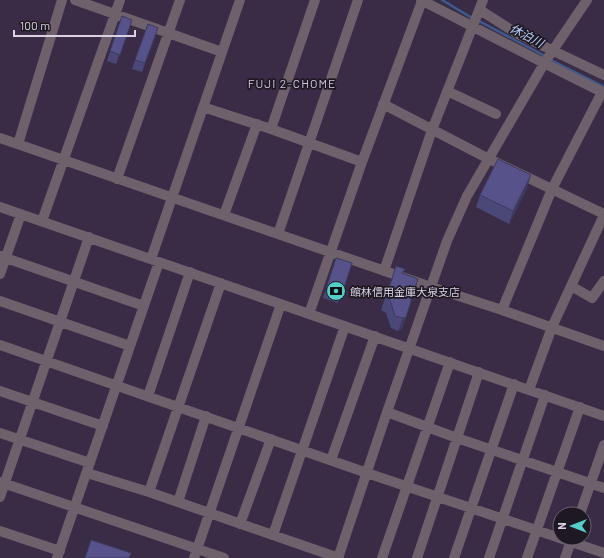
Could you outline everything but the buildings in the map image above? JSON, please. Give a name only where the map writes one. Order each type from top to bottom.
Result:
[{"type":"street","points":[[18,144],[62,0]]},
{"type":"street","points":[[75,0],[222,52]]},
{"type":"street","points":[[42,221],[120,0]]},
{"type":"street","points":[[117,179],[180,0]]},
{"type":"street","points":[[0,531],[59,554],[144,306],[172,198],[240,0]]},
{"type":"street","points":[[270,129],[315,0]]},
{"type":"street","points":[[278,234],[358,0]]},
{"type":"street","points":[[309,314],[362,162],[422,0],[473,25],[548,58],[604,75]]},
{"type":"street","points":[[384,271],[432,130],[483,0]]},
{"type":"street","points":[[87,472],[338,558],[447,241],[467,196],[548,58],[587,0]]},
{"type":"street","points":[[480,10],[516,32],[548,58],[603,92],[552,189],[502,310]]},
{"type":"street","points":[[447,91],[496,114]]},
{"type":"street","points":[[383,104],[489,159],[604,215],[552,327],[529,390]]},
{"type":"street","points":[[203,107],[257,124],[362,162]]},
{"type":"street","points":[[224,216],[257,124]]},
{"type":"street","points":[[0,138],[604,346]]},
{"type":"street","points":[[0,206],[604,416]]},
{"type":"street","points":[[0,274],[3,257],[21,214]]},
{"type":"street","points":[[0,497],[2,483],[20,439],[89,238]]},
{"type":"street","points":[[3,257],[144,306]]},
{"type":"street","points":[[148,396],[190,272]]},
{"type":"street","points":[[572,286],[592,298],[604,281]]},
{"type":"street","points":[[149,492],[221,283]]},
{"type":"street","points":[[0,301],[130,346]]},
{"type":"street","points":[[195,553],[281,304]]},
{"type":"street","points":[[273,535],[345,326]]},
{"type":"street","points":[[331,460],[374,336]]},
{"type":"street","points":[[0,345],[367,473],[552,534]]},
{"type":"street","points":[[382,558],[450,362]]},
{"type":"street","points":[[417,558],[479,372]]},
{"type":"street","points":[[454,558],[514,384]]},
{"type":"street","points":[[0,391],[103,426]]},
{"type":"street","points":[[489,558],[545,395]]},
{"type":"street","points":[[527,558],[580,408]]},
{"type":"street","points":[[387,412],[491,450],[604,488]]},
{"type":"street","points":[[178,502],[206,416]]},
{"type":"street","points":[[0,433],[90,462]]},
{"type":"street","points":[[240,524],[271,439]]},
{"type":"street","points":[[583,506],[604,445]]},
{"type":"street","points":[[2,483],[75,508],[195,553],[224,558]]},
{"type":"street","points":[[565,558],[569,546]]},
{"type":"street","points":[[586,546],[604,553]]},
{"type":"waterway","name":"休泊川","points":[[442,0],[472,18]]},
{"type":"waterway","name":"休泊川","points":[[477,20],[545,56]]},
{"type":"waterway","name":"休泊川","points":[[549,59],[604,87]]},
{"type":"place","name":"館林信用金庫大泉支店","points":[[336,291]]},
{"type":"district","name":"FUJI 2-CHOME","points":[[292,83]]}]
